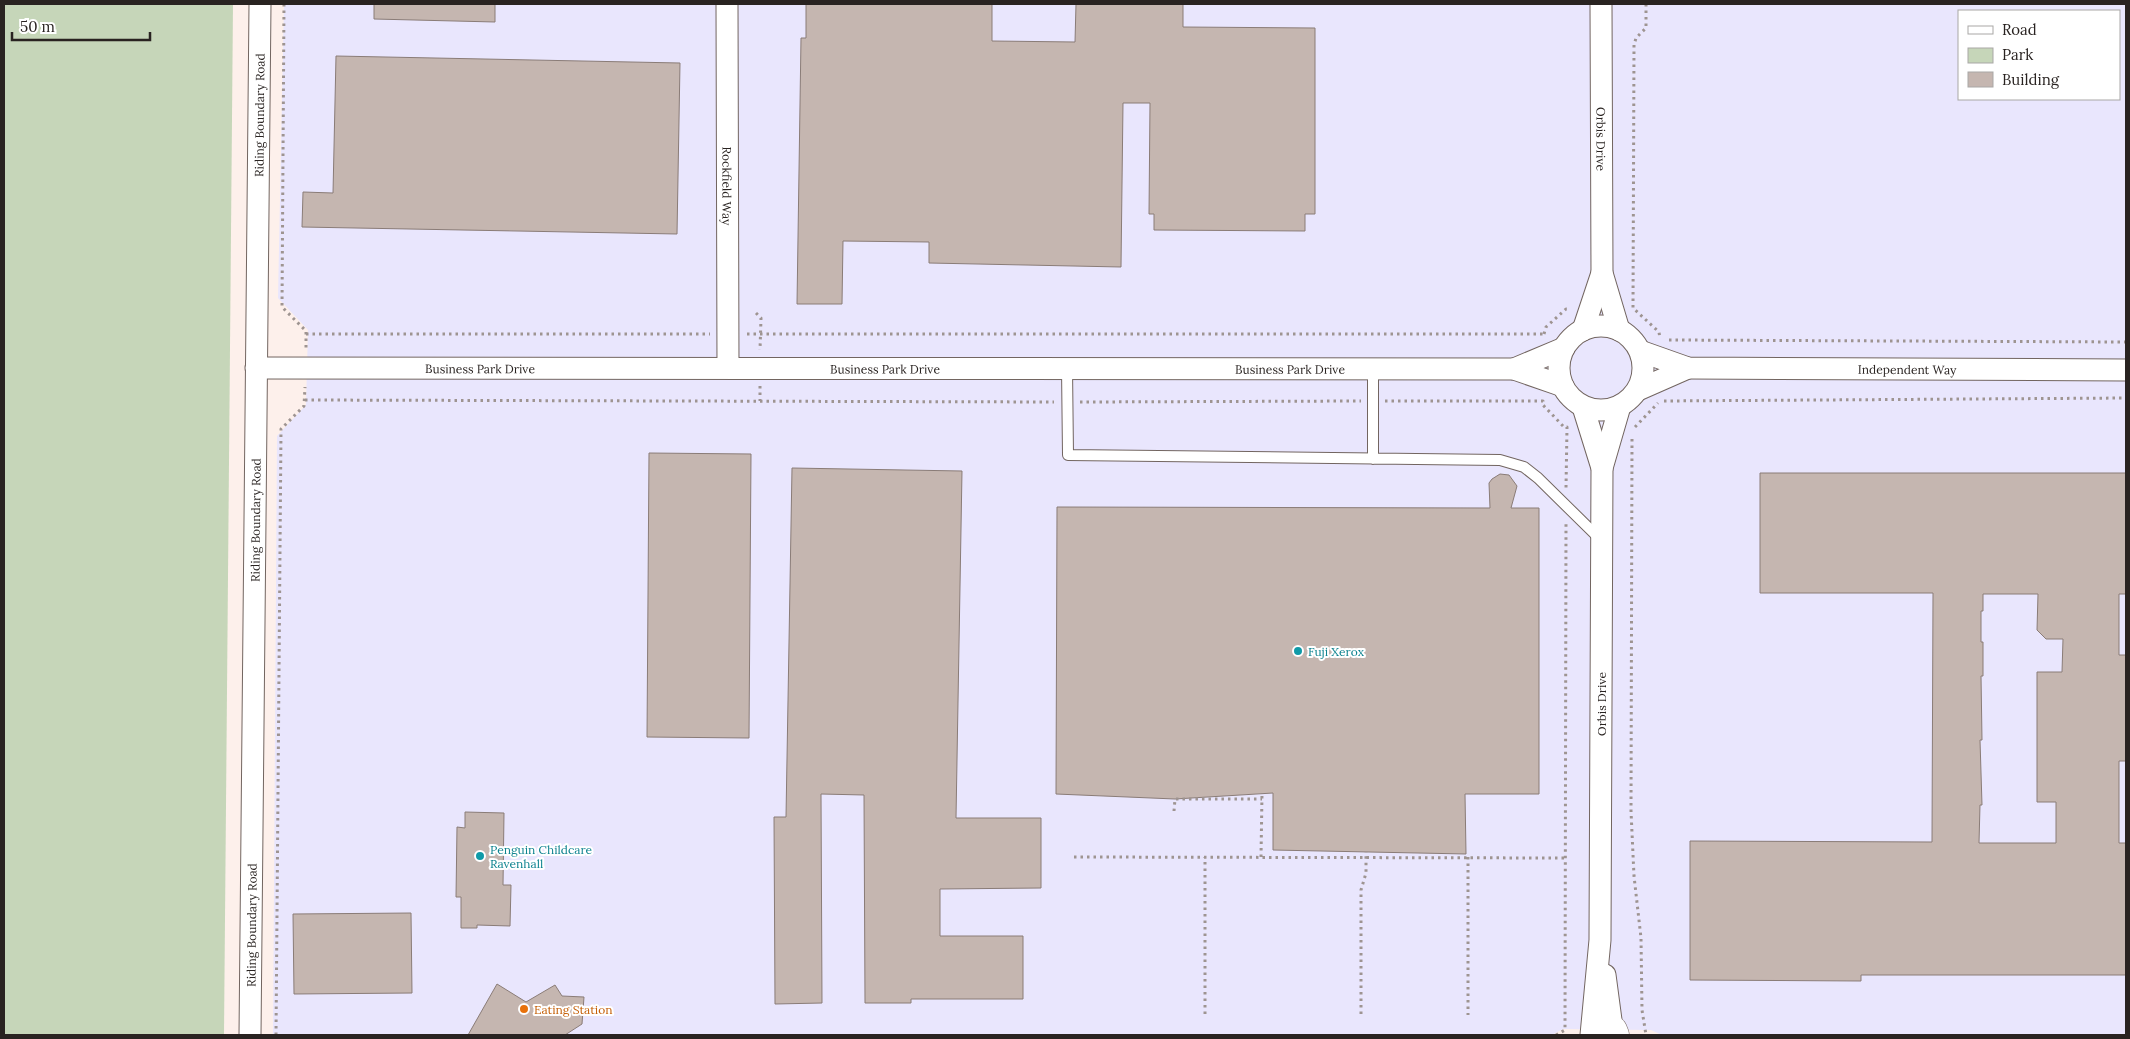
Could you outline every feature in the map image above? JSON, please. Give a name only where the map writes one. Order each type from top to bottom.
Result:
[{"type":"street","name":"Riding Boundary Road","points":[[250,1035],[260,4]]},
{"type":"street","name":"Rockfield Way","points":[[727,4],[728,368]]},
{"type":"street","name":"Orbis Drive","points":[[1601,4],[1602,273],[1619,330]]},
{"type":"street","name":"Orbis Drive","points":[[1583,330],[1602,273]]},
{"type":"street","points":[[1595,326],[1607,326],[1619,330],[1628,335],[1640,351],[1643,364],[1638,390],[1630,400],[1620,406],[1608,410],[1595,410],[1583,407],[1571,398],[1563,386],[1559,374],[1559,360],[1564,348],[1572,337],[1583,330],[1595,326]]},
{"type":"street","name":"Business Park Drive","points":[[1514,369],[1564,348]]},
{"type":"street","name":"Independent Way","points":[[1640,351],[1688,368],[2126,370]]},
{"type":"street","name":"Business Park Drive","points":[[256,368],[1514,369],[1563,386]]},
{"type":"street","name":"Independent Way","points":[[1638,390],[1688,368]]},
{"type":"street","name":"Orbis Drive","points":[[1608,1034],[1600,940],[1602,468],[1620,406]]},
{"type":"street","name":"Orbis Drive","points":[[1583,407],[1602,468]]},
{"type":"lane","points":[[1067,368],[1068,455],[1500,460],[1524,467],[1566,505],[1601,541]]},
{"type":"lane","points":[[1373,369],[1373,459]]},
{"type":"path","points":[[276,1035],[281,429],[304,406],[306,334],[306,331],[282,307],[284,4]]},
{"type":"path","points":[[1646,4],[1646,28],[1636,38],[1634,45],[1633,308],[1659,332],[1660,340],[2126,342]]},
{"type":"path","points":[[306,334],[1544,334]]},
{"type":"path","points":[[1646,1035],[1642,1010],[1641,938],[1634,876],[1631,811],[1632,430],[1658,405],[1659,401],[2126,398]]},
{"type":"path","points":[[304,400],[1543,401],[1543,405],[1564,427],[1567,427],[1565,1035]]},
{"type":"path","points":[[1262,794],[1262,857]]},
{"type":"path","points":[[1174,811],[1175,799],[1262,799]]},
{"type":"path","points":[[1361,1014],[1361,890],[1366,873],[1366,852]]},
{"type":"path","points":[[1074,857],[1566,858]]},
{"type":"path","points":[[1205,857],[1205,1014]]},
{"type":"path","points":[[1468,857],[1468,1015]]},
{"type":"path","points":[[1556,1035],[1565,1030]]},
{"type":"shaded area","points":[[284,4],[2126,4],[2126,1034],[1662,1035],[1651,1030],[1563,1029],[1552,1035],[273,1035],[277,436],[306,405],[308,330],[278,298]]},
{"type":"green space","points":[[4,4],[233,4],[224,1035],[4,1035]]},
{"type":"building","points":[[374,4],[495,4],[495,22],[374,19]]},
{"type":"building","points":[[806,4],[992,4],[992,41],[1075,42],[1076,4],[1183,4],[1183,27],[1315,28],[1315,214],[1305,214],[1305,231],[1154,230],[1154,214],[1149,214],[1150,103],[1123,103],[1121,267],[929,263],[929,242],[843,241],[842,304],[797,304],[801,38],[806,38]]},
{"type":"building","points":[[336,56],[680,63],[677,234],[302,227],[303,192],[333,193]]},
{"type":"building","points":[[649,453],[751,454],[749,738],[647,737]]},
{"type":"building","points":[[792,468],[962,471],[956,818],[1041,818],[1041,888],[940,889],[940,936],[1023,936],[1023,999],[911,999],[911,1003],[865,1003],[864,795],[821,794],[822,1003],[775,1004],[774,817],[786,817]]},
{"type":"building","points":[[1760,473],[2126,473],[2126,594],[2119,594],[2119,655],[2126,655],[2126,761],[2119,761],[2119,843],[2126,843],[2126,975],[1861,975],[1861,981],[1690,980],[1690,841],[1932,842],[1933,593],[1760,593]],"holes":[[[1983,594],[2038,594],[2037,630],[2046,639],[2063,639],[2062,672],[2037,672],[2037,802],[2056,802],[2056,843],[1979,843],[1980,805],[1982,805],[1980,740],[1982,740],[1981,676],[1983,676],[1983,642],[1981,642],[1981,611],[1983,611]]]},
{"type":"building","name":"Fuji Xerox","points":[[1500,474],[1509,475],[1517,486],[1511,508],[1539,508],[1539,794],[1465,794],[1466,854],[1273,850],[1273,793],[1175,799],[1056,794],[1057,507],[1490,508],[1489,483]]},
{"type":"building","name":"Penguin Childcare Ravenhall","points":[[465,812],[504,813],[503,885],[511,885],[510,926],[477,925],[477,928],[461,928],[461,897],[456,897],[457,827],[465,828]]},
{"type":"building","points":[[411,913],[412,993],[294,994],[293,914]]},
{"type":"building","points":[[497,984],[526,1002],[555,985],[562,996],[584,997],[582,1024],[565,1035],[468,1035]]},
{"type":"place","name":"Fuji Xerox","points":[[1298,651]]},
{"type":"place","name":"Penguin Childcare Ravenhall","points":[[480,856]]},
{"type":"place","name":"Eating Station","points":[[524,1009]]}]
